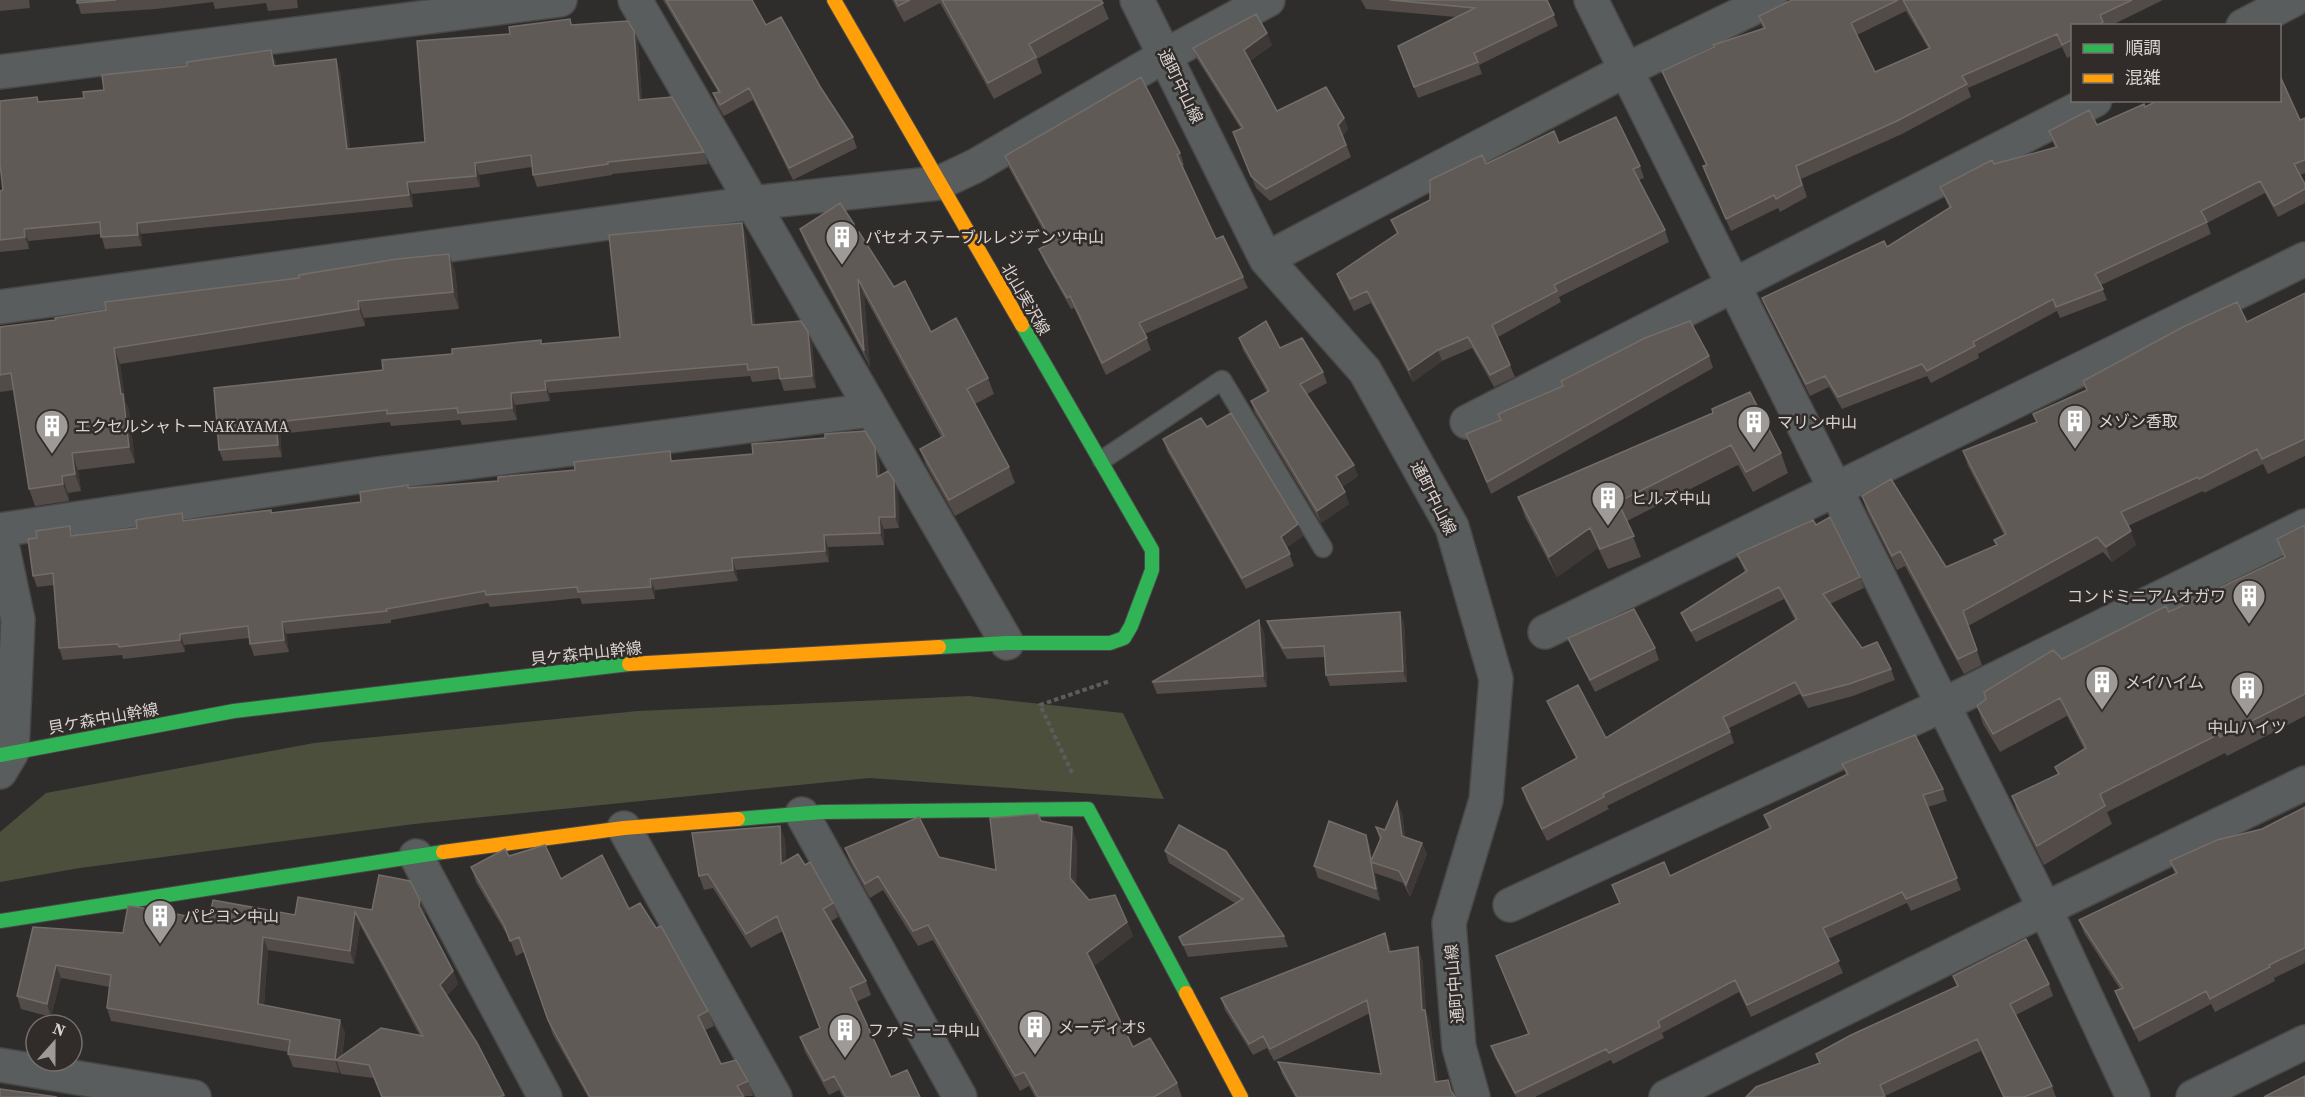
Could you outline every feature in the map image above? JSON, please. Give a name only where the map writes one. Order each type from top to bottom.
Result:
[{"type":"street","points":[[0,72],[560,0]]},
{"type":"street","points":[[635,0],[1007,643]]},
{"type":"street","name":"北山実沢線","points":[[834,0],[1152,550],[1152,570],[1146,588]]},
{"type":"street","name":"通町中山線","points":[[1137,0],[1266,259],[1365,371],[1452,527],[1496,679],[1486,800],[1449,922],[1459,1047],[1473,1097]]},
{"type":"street","points":[[0,307],[752,203],[939,183],[975,166],[1268,0]]},
{"type":"street","points":[[1591,0],[2045,909],[2133,1097]]},
{"type":"street","points":[[1266,259],[1626,70],[1770,0]]},
{"type":"street","points":[[2246,24],[2293,0]]},
{"type":"street","points":[[1467,422],[2091,102]]},
{"type":"street","points":[[1545,632],[2305,259]]},
{"type":"street","points":[[0,530],[377,474],[872,410]]},
{"type":"street","points":[[1510,905],[1943,705],[2305,526]]},
{"type":"street","points":[[0,535],[18,620],[4,760]]},
{"type":"street","name":"貝ケ森中山幹線","points":[[4,760],[234,711],[604,665],[1007,643],[1110,643],[1124,638],[1146,588]]},
{"type":"street","points":[[1666,1097],[2305,783]]},
{"type":"street","points":[[0,921],[416,856],[624,828],[802,814],[1088,809],[1240,1097]]},
{"type":"street","points":[[802,814],[960,1097]]},
{"type":"street","points":[[624,828],[775,1097]]},
{"type":"street","points":[[416,856],[545,1097]]},
{"type":"street","points":[[2193,1097],[2305,1042]]},
{"type":"street","points":[[0,1065],[194,1097]]},
{"type":"lane","points":[[1102,460],[1222,380],[1323,548]]},
{"type":"path","points":[[1088,809],[1041,705],[1114,679]]},
{"type":"green space","points":[[969,696],[1123,713],[1164,799],[869,778],[414,824],[80,868],[0,882],[0,832],[46,793],[314,743],[638,711]]},
{"type":"building","points":[[77,0],[116,0],[77,3]]},
{"type":"building","points":[[666,0],[752,0],[766,25],[781,17],[821,88],[853,137],[789,168],[749,88],[720,105],[713,93],[720,92]]},
{"type":"building","points":[[895,0],[910,0],[898,6]]},
{"type":"building","points":[[942,0],[1101,0],[1103,3],[1029,44],[1036,57],[988,83]]},
{"type":"building","points":[[1390,0],[1547,0],[1554,15],[1474,53],[1478,62],[1414,87],[1398,46],[1475,8]]},
{"type":"building","points":[[1792,0],[1898,0],[1851,23],[1875,72],[1930,48],[1903,0],[2132,0],[2100,15],[2103,22],[2100,24],[2071,24],[2071,40],[2062,45],[2057,34],[1962,76],[1967,84],[1897,121],[1796,166],[1802,185],[1776,199],[1774,195],[1726,219],[1703,166],[1707,165],[1662,71],[1714,47],[1713,45],[1765,28],[1759,16]]},
{"type":"building","points":[[1256,14],[1267,33],[1244,50],[1277,111],[1326,87],[1344,118],[1338,125],[1346,145],[1266,189],[1251,176],[1233,132],[1243,128],[1193,48]]},
{"type":"building","points":[[570,19],[571,25],[628,21],[634,31],[639,100],[672,97],[704,152],[608,162],[608,164],[533,175],[531,155],[475,163],[476,176],[407,182],[409,195],[137,223],[138,235],[101,237],[100,222],[24,229],[25,237],[0,240],[0,191],[3,190],[0,164],[0,101],[37,97],[38,102],[84,98],[83,92],[104,90],[102,75],[187,66],[187,62],[271,50],[274,66],[336,59],[347,149],[425,142],[417,41],[510,34],[509,27]]},
{"type":"building","points":[[1141,77],[1180,153],[1177,155],[1216,239],[1223,236],[1243,277],[1139,323],[1147,338],[1102,363],[1070,296],[1067,298],[1039,249],[1052,242],[1005,156]]},
{"type":"building","points":[[2281,78],[2300,120],[2305,118],[2305,160],[2294,164],[2305,184],[2305,189],[2274,206],[2260,181],[2201,211],[2207,222],[2095,274],[2103,289],[2056,307],[2053,299],[1973,342],[1975,346],[1927,371],[1922,364],[1838,397],[1825,376],[1806,384],[1762,298],[1884,241],[1887,247],[1951,207],[1940,187],[1992,160],[1994,164],[2057,147],[2049,131],[2089,110],[2097,125],[2144,104],[2145,107],[2155,102],[2281,102]]},
{"type":"building","points":[[1616,117],[1640,166],[1633,169],[1665,230],[1554,285],[1557,291],[1492,325],[1510,365],[1490,375],[1468,337],[1438,350],[1409,370],[1367,291],[1350,299],[1337,274],[1398,233],[1391,220],[1430,200],[1430,180],[1482,155],[1486,164],[1554,131],[1559,143]]},
{"type":"building","points":[[840,203],[854,224],[854,235],[859,232],[894,287],[905,281],[931,332],[956,318],[988,378],[967,389],[1009,467],[949,500],[920,449],[944,436],[858,279],[864,351],[800,229]]},
{"type":"building","points":[[742,223],[752,325],[801,321],[808,332],[812,376],[780,379],[778,367],[748,370],[747,364],[545,381],[546,390],[511,393],[512,408],[458,413],[457,408],[387,414],[387,410],[276,422],[278,445],[219,450],[214,388],[383,370],[382,360],[452,354],[452,349],[541,340],[541,344],[620,337],[609,235]]},
{"type":"building","points":[[449,254],[453,292],[358,301],[359,309],[114,348],[121,394],[123,394],[129,447],[72,453],[75,474],[62,476],[63,484],[29,489],[11,373],[0,375],[0,327],[56,320],[55,318],[106,310],[105,302],[299,278],[299,275],[397,259]]},
{"type":"building","points":[[2305,293],[2305,439],[2262,459],[2257,449],[2199,479],[2198,477],[2121,512],[2131,531],[2106,547],[2097,537],[1963,611],[1977,650],[1958,659],[1900,551],[1892,556],[1862,496],[1891,479],[1946,567],[1997,545],[1994,540],[2006,534],[1963,451],[2037,422],[2033,414],[2087,390],[2083,381],[2183,327],[2237,302],[2247,322]]},
{"type":"building","points":[[1266,321],[1280,348],[1302,338],[1323,372],[1300,384],[1354,465],[1336,476],[1345,492],[1317,511],[1251,401],[1269,391],[1239,338]]},
{"type":"building","points":[[1690,321],[1709,356],[1487,482],[1466,434],[1501,420],[1498,414],[1563,386],[1561,381],[1645,338]]},
{"type":"building","points":[[1750,392],[1781,453],[1746,472],[1731,445],[1618,502],[1634,536],[1600,549],[1590,528],[1549,557],[1518,497],[1713,413],[1712,409]]},
{"type":"building","points":[[1231,413],[1298,524],[1281,537],[1290,554],[1242,578],[1163,439],[1201,418],[1207,427]]},
{"type":"building","points":[[865,431],[875,447],[877,477],[888,471],[894,480],[895,517],[879,517],[880,533],[824,535],[825,551],[732,558],[733,570],[650,579],[651,587],[578,592],[577,587],[486,595],[485,591],[386,609],[387,611],[282,622],[284,640],[250,644],[248,626],[180,634],[180,640],[119,647],[118,644],[59,648],[53,573],[33,576],[28,539],[37,538],[36,531],[70,526],[71,536],[137,528],[136,520],[182,513],[183,521],[271,510],[271,513],[361,502],[360,492],[408,485],[408,488],[498,481],[498,477],[575,470],[574,462],[670,451],[671,461],[753,454],[752,444],[825,438],[825,434]]},
{"type":"building","points":[[1830,517],[1860,577],[1823,594],[1862,648],[1877,642],[1891,669],[1849,684],[1803,696],[1795,682],[1723,717],[1730,732],[1603,794],[1604,797],[1542,829],[1522,788],[1577,758],[1547,701],[1578,685],[1606,738],[1797,619],[1779,587],[1691,631],[1681,613],[1747,571],[1737,554],[1813,520],[1816,525]]},
{"type":"building","points":[[2305,525],[2305,694],[2100,794],[2105,806],[2037,846],[2012,796],[2059,774],[2055,767],[2086,748],[2060,698],[1993,734],[1977,706],[1986,699],[1984,692],[2053,650],[2062,659],[2166,606],[2169,612],[2285,557],[2277,539]]},
{"type":"building","points":[[1634,609],[1655,648],[1590,680],[1568,638]]},
{"type":"building","points":[[1400,612],[1403,671],[1326,675],[1324,646],[1283,648],[1267,621]]},
{"type":"building","points":[[1259,620],[1263,676],[1152,682]]},
{"type":"building","points":[[1915,735],[1943,789],[1923,795],[1957,878],[1906,899],[1902,892],[1823,928],[1839,961],[1747,1005],[1735,980],[1658,1021],[1660,1027],[1609,1053],[1606,1049],[1515,1093],[1491,1046],[1529,1034],[1496,956],[1620,903],[1612,885],[1664,862],[1670,876],[1771,828],[1764,815],[1848,774],[1842,764]]},
{"type":"building","points":[[1397,802],[1402,836],[1422,843],[1406,885],[1399,871],[1371,862],[1376,889],[1314,866],[1329,821],[1366,835],[1371,861],[1381,838],[1376,827],[1385,830]]},
{"type":"building","points":[[2305,807],[2305,948],[2269,965],[2270,967],[2210,999],[2206,991],[2134,1029],[2115,991],[2123,988],[2079,920],[2177,873],[2170,861],[2217,840],[2262,829]]},
{"type":"building","points":[[1038,814],[1041,821],[1072,827],[1070,878],[1089,900],[1115,895],[1127,922],[1087,953],[1133,1047],[1150,1038],[1177,1083],[1154,1097],[1038,1097],[1024,1072],[1015,1076],[928,925],[913,931],[878,876],[865,884],[845,848],[919,817],[939,857],[996,870],[990,818]]},
{"type":"building","points":[[1179,825],[1226,851],[1284,936],[1183,945],[1179,937],[1243,899],[1165,851]]},
{"type":"building","points":[[780,826],[781,864],[798,854],[805,865],[810,862],[833,903],[823,909],[866,981],[850,988],[891,1077],[907,1070],[920,1097],[846,1097],[834,1076],[824,1081],[800,1037],[820,1028],[777,916],[746,934],[708,874],[699,876],[692,833]]},
{"type":"building","points":[[545,845],[561,879],[602,855],[629,909],[640,903],[656,928],[661,926],[708,1011],[698,1016],[721,1064],[736,1060],[748,1081],[737,1086],[744,1097],[590,1097],[548,1020],[519,937],[510,941],[504,925],[471,867],[505,849],[509,856]]},
{"type":"building","points":[[379,875],[410,881],[420,900],[419,906],[453,971],[440,985],[477,1043],[504,1095],[499,1097],[382,1097],[369,1065],[336,1060],[381,1028],[423,1036],[355,912],[350,951],[263,937],[258,1004],[340,1020],[335,1060],[288,1054],[290,1040],[107,1008],[111,975],[56,965],[47,1004],[17,996],[33,927],[123,933],[128,906],[209,920],[213,900],[295,915],[298,897],[372,910]]},
{"type":"building","points":[[1385,933],[1389,952],[1418,947],[1422,1010],[1425,1010],[1435,1082],[1448,1080],[1455,1097],[1297,1097],[1278,1062],[1381,1074],[1367,1000],[1270,1049],[1263,1036],[1249,1044],[1221,998]]},
{"type":"building","points":[[2026,939],[2049,984],[2010,1004],[2052,1086],[2024,1097],[2004,1097],[1977,1039],[1880,1085],[1885,1097],[1746,1097],[1756,1087],[1820,1063],[1816,1054],[1851,1035],[1958,986],[1953,976]]},
{"type":"building","points":[[2305,1076],[2305,1097],[2264,1097]]},
{"type":"building","points":[[0,1089],[57,1097],[0,1097]]},
{"type":"traffic: fast","points":[[939,647],[1007,643],[1110,643],[1124,638],[1131,626],[1152,570],[1152,550],[1022,325]]},
{"type":"traffic: fast","points":[[0,755],[234,711],[629,664]]},
{"type":"traffic: fast","points":[[738,819],[822,812],[1088,809],[1186,993]]},
{"type":"traffic: fast","points":[[0,921],[443,852]]},
{"type":"traffic: slow","points":[[834,0],[1022,325]]},
{"type":"traffic: slow","points":[[629,664],[939,647]]},
{"type":"traffic: slow","points":[[443,852],[624,828],[738,819]]},
{"type":"traffic: slow","points":[[1186,993],[1241,1097]]},
{"type":"place","name":"パセオステーブルレジデンツ中山","points":[[842,266]]},
{"type":"place","name":"メゾン香取","points":[[2075,450]]},
{"type":"place","name":"マリン中山","points":[[1754,451]]},
{"type":"place","name":"エクセルシャトーNAKAYAMA","points":[[52,455]]},
{"type":"place","name":"ヒルズ中山","points":[[1608,527]]},
{"type":"place","name":"コンドミニアムオガワ","points":[[2249,625]]},
{"type":"place","name":"メイハイム","points":[[2102,711]]},
{"type":"place","name":"中山ハイツ","points":[[2247,717]]},
{"type":"place","name":"パピヨン中山","points":[[160,945]]},
{"type":"place","name":"メーディオS","points":[[1035,1056]]},
{"type":"place","name":"ファミーユ中山","points":[[845,1059]]}]
